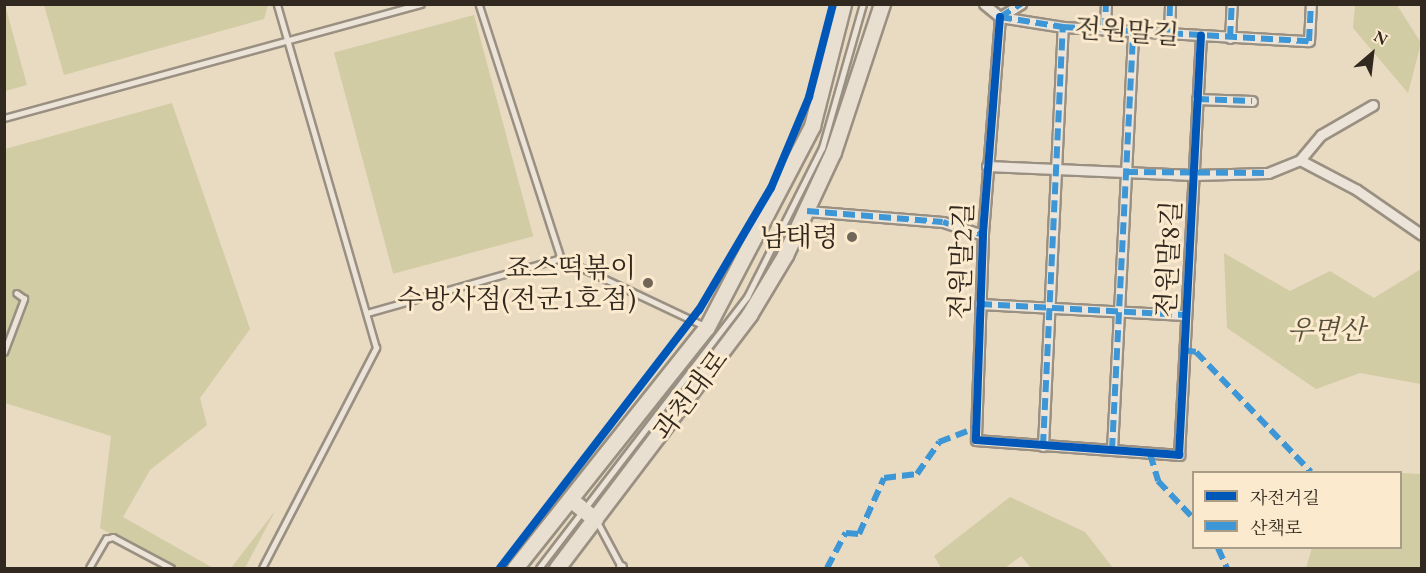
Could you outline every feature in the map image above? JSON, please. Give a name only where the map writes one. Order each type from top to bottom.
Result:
[{"type":"main road","name":"과천대로","points":[[515,568],[707,327],[812,126],[843,4]]},
{"type":"main road","name":"과천대로","points":[[557,568],[590,515],[749,315],[807,211],[882,4]]},
{"type":"main road","points":[[570,499],[590,515]]},
{"type":"street","points":[[984,4],[1000,17],[1021,4]]},
{"type":"street","points":[[1105,30],[1106,4]]},
{"type":"street","points":[[1169,34],[1170,4]]},
{"type":"street","points":[[1230,38],[1232,4]]},
{"type":"street","name":"전원말길","points":[[1000,17],[1063,27],[1309,41],[1311,4]]},
{"type":"street","name":"전원말2길","points":[[1000,17],[983,235],[976,441],[1043,446]]},
{"type":"street","points":[[1063,27],[1043,446],[1112,450],[1133,30]]},
{"type":"street","name":"전원말8길","points":[[1112,450],[1179,455],[1201,36]]},
{"type":"street","points":[[1197,99],[1252,101]]},
{"type":"street","points":[[1373,105],[1322,135],[1300,160],[1357,190],[1422,235]]},
{"type":"street","name":"전원말8길","points":[[1193,176],[1268,173],[1300,160]]},
{"type":"street","name":"전원말2길","points":[[987,166],[1193,176]]},
{"type":"street","points":[[807,211],[943,222],[983,235]]},
{"type":"street","name":"전원말2길","points":[[980,304],[1185,315]]},
{"type":"lane","points":[[262,568],[376,348],[277,4]]},
{"type":"lane","points":[[4,118],[421,4]]},
{"type":"lane","points":[[479,4],[561,258]]},
{"type":"lane","points":[[539,568],[590,515],[747,297],[822,148],[863,4]]},
{"type":"lane","points":[[367,312],[561,258],[707,327]]},
{"type":"lane","points":[[4,352],[24,299],[16,294]]},
{"type":"lane","points":[[590,515],[621,568]]},
{"type":"lane","points":[[89,568],[106,539],[113,537],[171,568]]},
{"type":"green space","points":[[4,5],[27,85],[5,91]]},
{"type":"green space","points":[[44,5],[268,5],[264,19],[64,75]]},
{"type":"green space","points":[[1355,5],[1397,5],[1421,43],[1408,93],[1353,28]]},
{"type":"green space","points":[[474,15],[533,236],[393,274],[334,53]]},
{"type":"green space","points":[[172,103],[250,329],[200,398],[207,425],[150,470],[123,517],[213,568],[175,568],[100,528],[111,436],[5,403],[5,149]]},
{"type":"green space","name":"우면산","points":[[1224,253],[1290,291],[1330,271],[1374,298],[1421,269],[1421,384],[1360,373],[1316,389],[1227,328]]},
{"type":"green space","points":[[1402,473],[1421,474],[1421,568],[1306,568],[1312,549],[1402,549]]},
{"type":"green space","points":[[1010,497],[1085,532],[1113,568],[1031,568],[1021,556],[1005,568],[941,568],[934,556]]},
{"type":"green space","points":[[275,511],[245,568],[231,568]]},
{"type":"marked path","points":[[1000,17],[1021,4]]},
{"type":"marked path","points":[[1105,30],[1106,4]]},
{"type":"marked path","points":[[1169,34],[1170,4]]},
{"type":"marked path","points":[[1230,38],[1232,4]]},
{"type":"marked path","points":[[1000,17],[1063,27],[1309,41],[1311,4]]},
{"type":"marked path","points":[[1043,446],[1063,27]]},
{"type":"marked path","points":[[1112,450],[1133,30]]},
{"type":"marked path","points":[[1197,99],[1252,101]]},
{"type":"marked path","points":[[1126,172],[1268,173]]},
{"type":"marked path","points":[[807,211],[943,222],[983,235]]},
{"type":"marked path","points":[[980,304],[1185,315]]},
{"type":"marked path","points":[[1184,350],[1196,352],[1310,471]]},
{"type":"marked path","points":[[827,568],[846,533],[859,534],[884,478],[917,474],[939,442],[976,428]]},
{"type":"marked path","points":[[1150,454],[1158,481],[1192,517]]},
{"type":"marked path","points":[[1218,549],[1227,568]]},
{"type":"cycle path","points":[[500,568],[699,310],[771,188],[809,97],[833,4]]},
{"type":"cycle path","points":[[1000,17],[983,235],[976,440],[1179,455],[1201,36]]},
{"type":"place","name":"남태령","points":[[852,237]]},
{"type":"place","name":"죠스떡볶이 수방사점(전군1호점)","points":[[648,283]]}]
